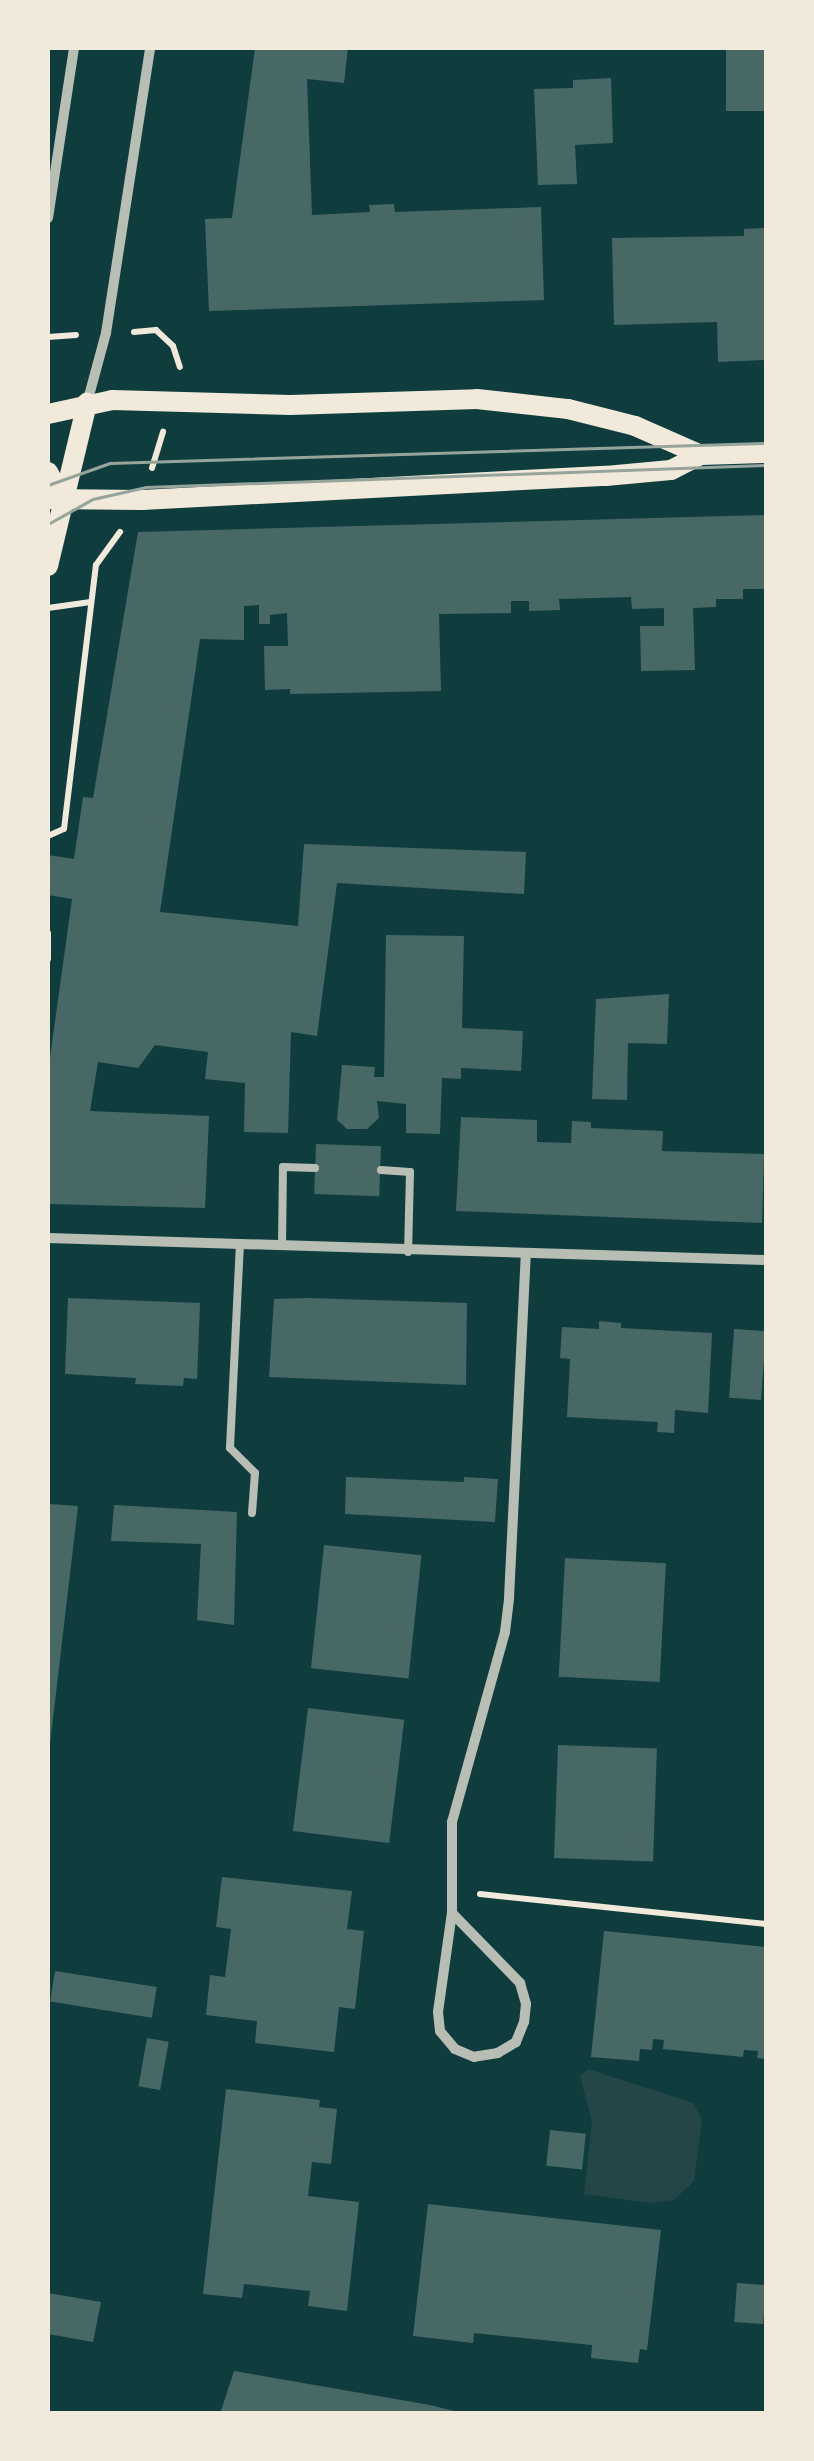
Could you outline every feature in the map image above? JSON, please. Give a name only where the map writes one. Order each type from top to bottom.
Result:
[{"type":"main road","points":[[48,414],[87,403],[476,399],[568,409],[635,426],[701,455]]},
{"type":"main road","points":[[48,566],[55,498],[87,403]]},
{"type":"main road","points":[[55,498],[142,500],[622,474],[671,470],[701,455],[766,453]]},
{"type":"main road","points":[[48,472],[55,498]]},
{"type":"street","points":[[48,218],[74,48]]},
{"type":"street","points":[[87,403],[106,334],[150,48]]},
{"type":"street","points":[[48,1238],[766,1260]]},
{"type":"street","points":[[452,1913],[520,1983],[526,2004],[524,2022],[516,2042],[498,2053],[474,2057],[454,2049],[440,2030],[440,1995],[452,1913],[449,1890],[456,1800],[500,1651],[509,1598],[526,1254]]},
{"type":"lane","points":[[282,1246],[283,1167],[315,1168]]},
{"type":"lane","points":[[381,1170],[410,1172],[408,1252]]},
{"type":"lane","points":[[240,1243],[230,1448],[254,1473],[252,1514]]},
{"type":"path","points":[[48,836],[64,829],[96,565],[142,500]]},
{"type":"path","points":[[48,608],[91,602]]},
{"type":"path","points":[[48,932],[48,958]]},
{"type":"path","points":[[449,1890],[766,1924]]},
{"type":"shaded area","points":[[588,2069],[693,2103],[702,2120],[694,2181],[674,2200],[650,2203],[584,2194],[592,2121],[580,2076]]},
{"type":"building","points":[[255,48],[348,48],[344,83],[307,79],[312,215],[370,212],[369,205],[394,204],[395,212],[541,207],[544,300],[209,311],[205,219],[232,218]]},
{"type":"building","points":[[726,48],[766,48],[766,111],[726,111]]},
{"type":"building","points":[[611,78],[613,143],[575,145],[577,184],[538,185],[534,89],[573,88],[573,80]]},
{"type":"building","points":[[766,228],[766,360],[718,362],[717,322],[614,325],[612,238],[744,236],[744,229]]},
{"type":"building","points":[[766,515],[766,589],[743,589],[743,599],[716,599],[716,607],[693,608],[695,670],[641,671],[640,626],[664,626],[664,608],[632,609],[631,597],[559,599],[560,610],[529,611],[529,601],[511,601],[511,613],[439,614],[441,691],[290,694],[290,689],[265,690],[264,646],[288,646],[287,613],[270,615],[270,624],[259,624],[259,605],[244,606],[244,640],[200,639],[160,912],[298,926],[304,844],[526,852],[524,894],[337,883],[317,1036],[291,1032],[288,1133],[244,1132],[245,1083],[205,1079],[208,1052],[155,1045],[138,1068],[98,1062],[90,1111],[209,1116],[205,1208],[48,1204],[48,1072],[72,899],[48,895],[48,855],[74,859],[83,797],[93,798],[138,532]]},
{"type":"building","points":[[386,935],[464,936],[462,1028],[523,1031],[521,1071],[461,1068],[461,1079],[442,1078],[440,1134],[406,1133],[406,1104],[377,1101],[379,1118],[367,1129],[347,1129],[337,1120],[342,1065],[375,1067],[374,1077],[384,1077]]},
{"type":"building","points":[[669,994],[667,1044],[628,1043],[627,1100],[592,1099],[596,999]]},
{"type":"building","points":[[461,1117],[537,1120],[537,1142],[571,1143],[572,1121],[591,1122],[591,1128],[663,1131],[662,1151],[764,1154],[762,1223],[456,1211]]},
{"type":"building","points":[[316,1144],[381,1146],[379,1196],[314,1194]]},
{"type":"building","points":[[68,1298],[200,1303],[197,1379],[184,1378],[183,1386],[135,1384],[136,1378],[65,1374]]},
{"type":"building","points":[[274,1299],[467,1303],[466,1385],[269,1377]]},
{"type":"building","points":[[599,1321],[621,1323],[621,1328],[712,1333],[708,1413],[675,1410],[674,1433],[657,1432],[658,1422],[567,1417],[570,1359],[560,1358],[562,1327],[599,1329]]},
{"type":"building","points":[[734,1329],[766,1331],[761,1400],[729,1398]]},
{"type":"building","points":[[346,1477],[464,1482],[464,1477],[498,1479],[495,1522],[345,1514]]},
{"type":"building","points":[[48,1504],[78,1506],[50,1744],[48,1744]]},
{"type":"building","points":[[114,1505],[237,1512],[234,1625],[197,1620],[201,1544],[111,1541]]},
{"type":"building","points":[[324,1545],[421,1555],[409,1679],[311,1668]]},
{"type":"building","points":[[565,1558],[666,1563],[660,1682],[559,1677]]},
{"type":"building","points":[[308,1708],[404,1720],[389,1843],[293,1831]]},
{"type":"building","points":[[558,1745],[657,1748],[653,1861],[554,1858]]},
{"type":"building","points":[[222,1877],[352,1891],[347,1929],[364,1931],[355,2009],[339,2007],[334,2052],[255,2043],[257,2021],[206,2015],[210,1975],[225,1977],[231,1929],[216,1927]]},
{"type":"building","points":[[604,1931],[766,1947],[766,2059],[757,2058],[758,2051],[744,2050],[743,2057],[663,2049],[664,2040],[653,2039],[652,2050],[640,2049],[639,2061],[591,2057]]},
{"type":"building","points":[[55,1971],[157,1987],[152,2018],[50,2002]]},
{"type":"building","points":[[147,2038],[169,2042],[160,2090],[138,2086]]},
{"type":"building","points":[[226,2089],[320,2100],[319,2107],[337,2109],[331,2164],[312,2162],[308,2196],[359,2202],[347,2311],[308,2306],[310,2291],[244,2284],[242,2298],[203,2294]]},
{"type":"building","points":[[550,2130],[586,2134],[582,2170],[546,2166]]},
{"type":"building","points":[[428,2204],[661,2230],[647,2350],[640,2349],[638,2363],[591,2358],[592,2345],[474,2333],[473,2343],[413,2336]]},
{"type":"building","points":[[737,2283],[766,2285],[763,2324],[734,2322]]},
{"type":"building","points":[[48,2293],[101,2302],[93,2342],[48,2334]]},
{"type":"building","points":[[234,2371],[430,2405],[466,2414],[220,2414]]},
{"type":"tram line","points":[[48,485],[110,463],[766,443]]},
{"type":"tram line","points":[[48,524],[93,499],[146,487],[766,465]]}]
